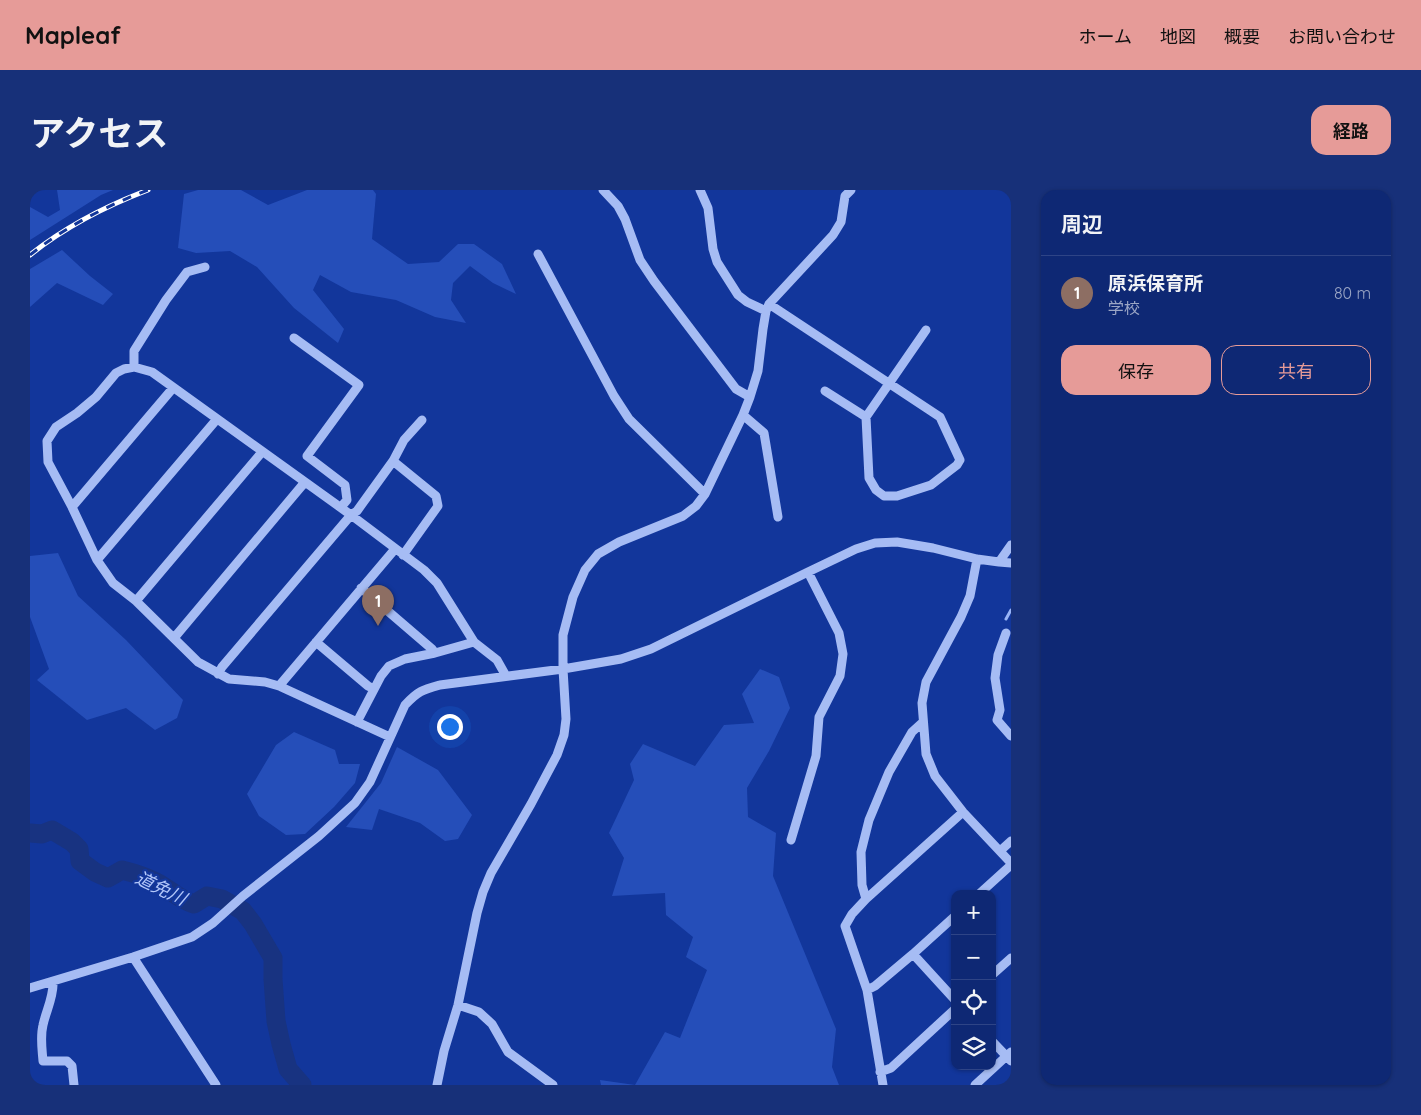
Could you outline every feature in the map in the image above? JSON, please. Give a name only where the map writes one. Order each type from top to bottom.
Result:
[{"type":"street","points":[[603,190],[626,218],[640,260],[654,281],[736,389],[750,397]]},
{"type":"street","points":[[700,190],[708,208],[712,249],[717,262],[738,295],[748,302],[768,307],[890,384],[940,417],[960,460],[957,465],[931,485],[897,496],[884,496],[876,490],[870,478],[866,417],[890,384],[926,330]]},
{"type":"street","points":[[437,1085],[444,1050],[458,1005],[477,912],[483,892],[491,873],[556,755],[564,735],[566,719],[563,635],[573,597],[585,570],[598,554],[619,542],[683,516],[696,506],[705,494],[744,415],[758,371],[763,329],[768,307],[833,235],[840,222],[845,196],[851,190]]},
{"type":"street","points":[[538,254],[614,396],[630,419],[705,494]]},
{"type":"street","points":[[134,367],[134,351],[166,300],[187,272],[205,267]]},
{"type":"street","points":[[294,338],[359,385],[307,456],[345,485],[347,500],[340,507]]},
{"type":"street","points":[[390,737],[279,686],[265,682],[229,679],[198,662],[136,601],[113,583],[97,560],[48,462],[47,441],[56,427],[96,397],[116,373],[124,368],[134,367],[152,372],[306,482],[424,570],[436,583],[474,642],[497,660],[506,676]]},
{"type":"street","points":[[72,507],[173,388]]},
{"type":"street","points":[[825,391],[866,417]]},
{"type":"street","points":[[744,415],[764,433],[778,517]]},
{"type":"street","points":[[97,560],[217,419]]},
{"type":"street","points":[[218,674],[351,515],[357,511],[393,461],[404,440],[422,420]]},
{"type":"street","points":[[136,601],[262,452]]},
{"type":"street","points":[[393,461],[436,496],[438,506],[403,555]]},
{"type":"street","points":[[174,638],[306,482]]},
{"type":"street","points":[[30,988],[133,958],[192,936],[206,927],[319,836],[355,803],[370,782],[406,705],[414,694],[440,685],[563,669],[622,659],[651,648],[856,549],[875,543],[896,542],[933,548],[977,559],[1011,563]]},
{"type":"street","points":[[999,562],[1011,545]]},
{"type":"street","points":[[279,686],[395,549]]},
{"type":"street","points":[[977,559],[970,596],[961,617],[926,682],[922,703],[926,754],[935,776],[963,812],[1011,864],[983,890]]},
{"type":"street","points":[[791,840],[816,756],[820,717],[840,676],[843,654],[839,633],[808,572]]},
{"type":"street","points":[[361,588],[435,653]]},
{"type":"street","points":[[1006,633],[998,656],[995,678],[1000,710],[997,720],[1011,736]]},
{"type":"street","points":[[316,642],[374,689]]},
{"type":"street","points":[[357,722],[380,676],[390,666],[405,659],[474,642]]},
{"type":"street","points":[[866,899],[862,886],[861,852],[869,820],[893,765],[912,732],[923,722]]},
{"type":"street","points":[[883,1085],[867,990],[845,926],[852,914],[866,899],[963,812]]},
{"type":"street","points":[[1000,851],[1011,841]]},
{"type":"street","points":[[867,990],[913,954],[951,920]]},
{"type":"street","points":[[913,954],[951,996]]},
{"type":"street","points":[[133,958],[216,1085]]},
{"type":"street","points":[[996,971],[1011,958]]},
{"type":"street","points":[[53,982],[41,1039],[43,1061],[67,1061],[72,1066],[74,1085]]},
{"type":"street","points":[[458,1005],[479,1012],[492,1024],[508,1052],[554,1085]]},
{"type":"street","points":[[880,1072],[891,1068],[951,1013]]},
{"type":"street","points":[[975,1085],[1010,1057],[996,1045]]},
{"type":"shaded area","points":[[57,190],[113,190],[101,195],[30,240],[30,207],[48,217],[60,210]]},
{"type":"shaded area","points":[[198,190],[241,190],[268,205],[307,190],[373,190],[376,194],[372,239],[408,264],[439,262],[458,244],[474,244],[502,264],[516,294],[493,283],[470,266],[453,283],[451,300],[466,323],[435,317],[396,300],[351,292],[320,275],[313,290],[344,329],[338,343],[294,308],[257,267],[230,251],[196,253],[178,248],[184,194]]},
{"type":"shaded area","points":[[62,250],[113,294],[103,305],[57,283],[30,307],[30,269]]},
{"type":"shaded area","points":[[58,553],[78,596],[126,640],[183,700],[177,718],[155,730],[126,708],[87,720],[37,680],[49,669],[30,617],[30,556]]},
{"type":"shaded area","points":[[760,669],[779,677],[790,708],[769,751],[747,788],[748,817],[776,833],[773,876],[836,1029],[832,1067],[839,1085],[635,1085],[665,1032],[680,1038],[707,970],[686,957],[693,937],[666,915],[665,893],[612,896],[624,858],[609,833],[634,780],[630,764],[643,744],[695,766],[724,725],[754,723],[742,694]]},
{"type":"shaded area","points":[[294,732],[335,750],[339,764],[360,764],[355,783],[334,807],[305,834],[286,835],[259,816],[247,794],[276,745]]},
{"type":"shaded area","points":[[397,747],[438,770],[472,815],[458,839],[445,841],[420,823],[379,809],[372,830],[346,827],[381,783]]},
{"type":"shaded area","points":[[600,1080],[635,1085],[601,1085]]},
{"type":"waterway","points":[[1006,619],[1011,610]]},
{"type":"waterway","name":"道免川","points":[[30,833],[42,834],[52,830],[72,842],[79,849],[80,861],[95,872],[108,878],[122,870],[152,880],[194,904],[207,896],[222,899],[243,911],[273,958],[276,1021],[281,1044],[288,1069],[302,1085]]},
{"type":"railway","points":[[30,255],[57,235],[86,218],[148,190]]},
{"type":"place","name":"原浜保育所","points":[[378,626]]}]
